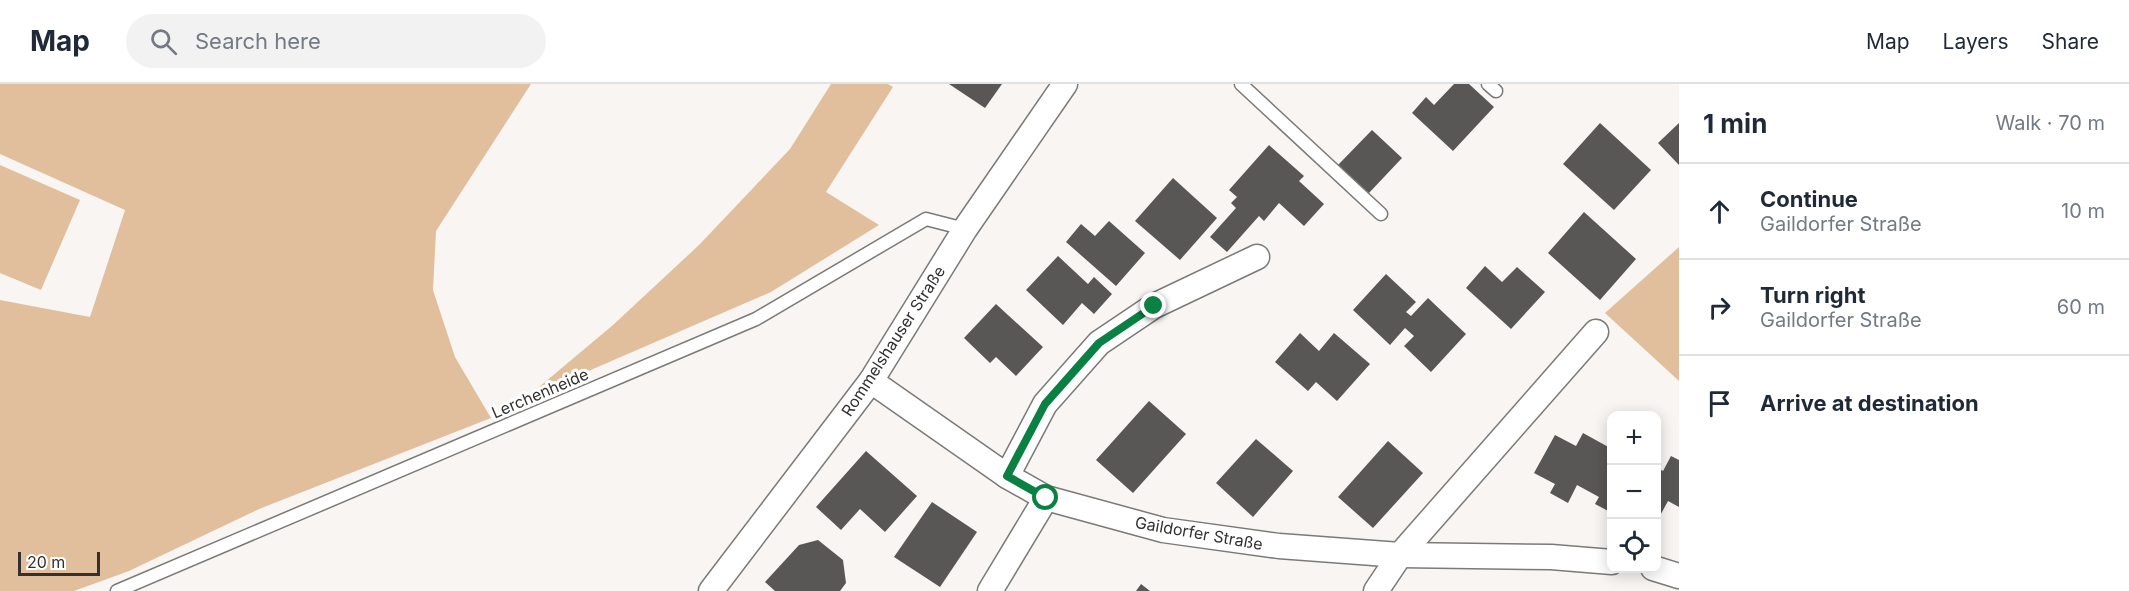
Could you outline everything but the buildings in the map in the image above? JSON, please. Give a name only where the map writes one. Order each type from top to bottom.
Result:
[{"type":"street","name":"Rommelshauser Straße","points":[[711,591],[871,381],[965,230],[1065,84]]},
{"type":"street","points":[[1007,476],[1045,404],[1099,343],[1154,306],[1257,257]]},
{"type":"street","points":[[1376,591],[1400,555],[1596,332]]},
{"type":"street","name":"Gaildorfer Straße","points":[[871,381],[1007,476],[1046,498],[1163,530],[1279,546],[1400,555],[1551,557],[1607,562]]},
{"type":"street","points":[[990,591],[1046,498]]},
{"type":"street","points":[[1661,570],[1679,576]]},
{"type":"lane","points":[[1241,84],[1381,214]]},
{"type":"lane","name":"Lerchenheide","points":[[117,591],[756,319],[926,219],[965,230]]},
{"type":"shaded area","points":[[0,84],[531,84],[436,231],[433,290],[455,357],[491,418],[259,509],[129,571],[74,591],[0,591],[0,300],[90,317],[125,210],[0,154]]},
{"type":"shaded area","points":[[831,84],[888,84],[893,87],[826,192],[879,225],[771,292],[526,398],[613,325],[699,245],[790,149]]},
{"type":"shaded area","points":[[0,165],[80,200],[41,290],[0,273]]},
{"type":"shaded area","points":[[1679,247],[1679,381],[1605,313]]},
{"type":"route","points":[[1046,498],[1007,476],[1045,404],[1099,343],[1154,306]]}]
